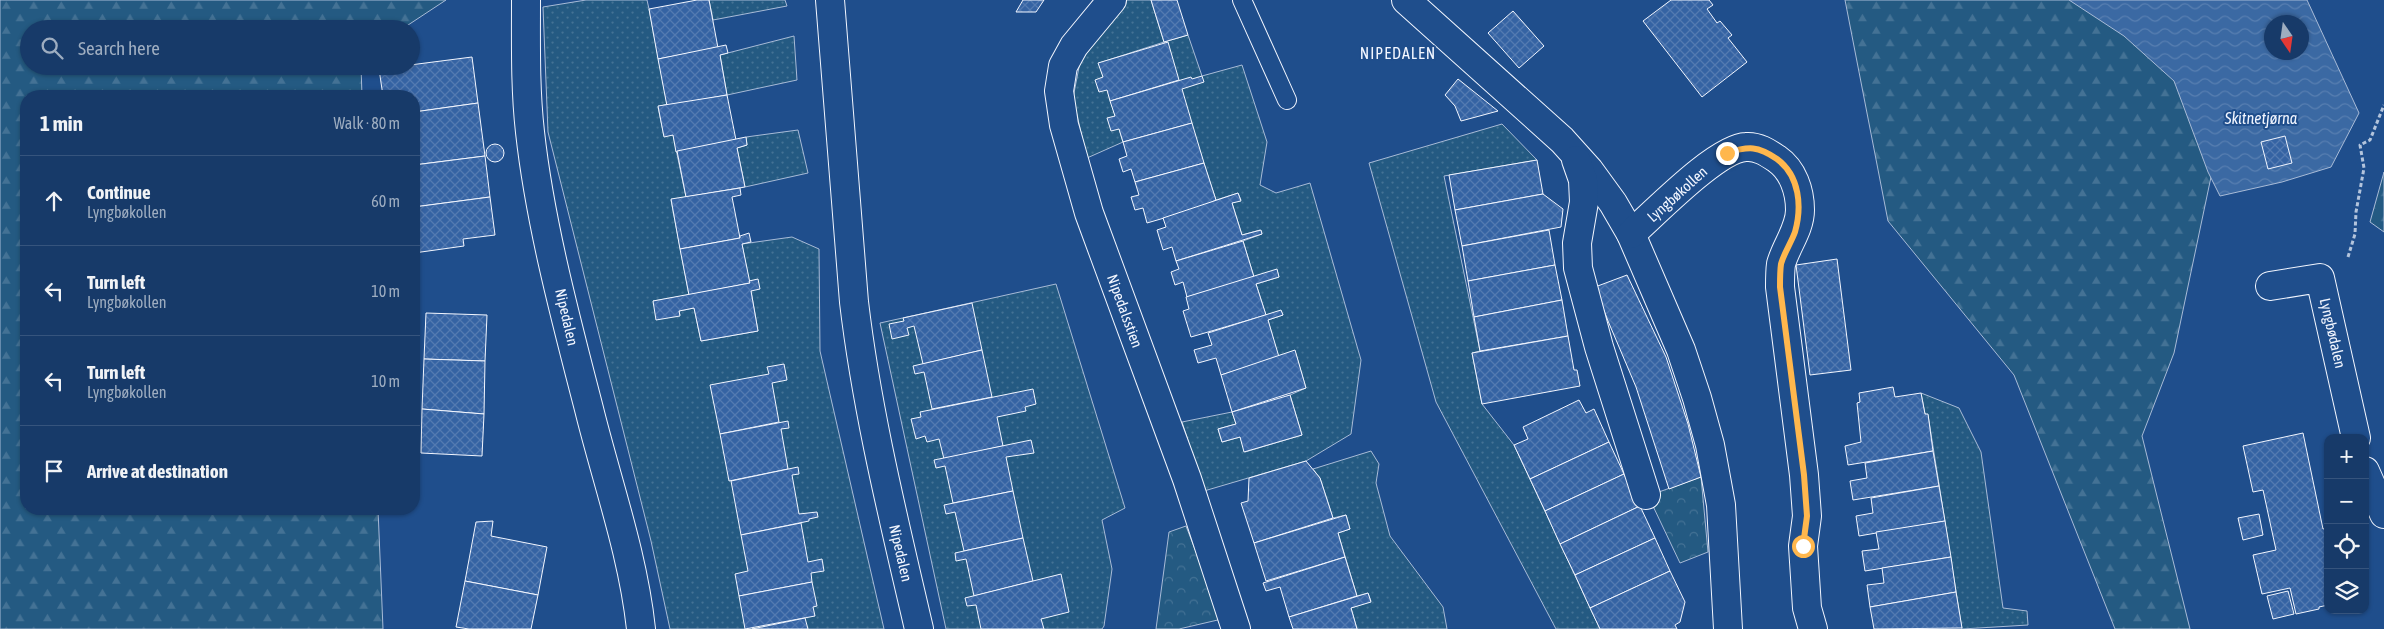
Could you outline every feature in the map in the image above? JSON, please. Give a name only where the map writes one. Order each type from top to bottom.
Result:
[{"type":"street","name":"Nipedalen","points":[[526,0],[525,66],[530,132],[540,198],[589,409],[626,546],[638,602],[641,629]]},
{"type":"street","name":"Nipedalen","points":[[830,0],[854,302],[860,352],[885,482],[919,629]]},
{"type":"street","name":"Nipedalsstien","points":[[1112,0],[1074,46],[1063,66],[1060,92],[1064,125],[1089,213],[1186,479],[1236,629]]},
{"type":"street","name":"Lyngbøkollen","points":[[1406,0],[1562,140],[1589,170],[1608,196],[1631,234],[1681,350],[1710,446],[1721,505],[1728,629]]},
{"type":"street","name":"Lyngbøkollen","points":[[1631,234],[1712,163],[1727,153],[1746,147],[1765,151],[1784,164],[1796,184],[1800,211],[1794,233],[1781,265],[1780,287],[1804,475],[1807,516],[1803,546],[1808,608],[1813,629]]},
{"type":"street","name":"Lyngbøkollen","points":[[1574,153],[1583,180],[1584,202],[1577,243],[1578,268],[1599,347],[1646,495]]},
{"type":"street","name":"Lyngbødalen","points":[[2270,286],[2320,278],[2355,434]]},
{"type":"street","points":[[2369,479],[2384,514]]},
{"type":"lane","points":[[1242,0],[1288,100]]},
{"type":"path","points":[[2327,307],[2336,296],[2343,281],[2355,234],[2356,212],[2364,168],[2360,145],[2370,140],[2384,105]]},
{"type":"green space","points":[[0,0],[446,0],[416,20],[20,20],[20,75],[361,75],[362,90],[20,90],[20,515],[378,515],[383,629],[0,629]]},
{"type":"green space","points":[[586,0],[647,0],[667,104],[658,107],[664,136],[673,135],[686,197],[671,200],[689,295],[653,301],[680,315],[679,311],[694,308],[701,341],[758,331],[751,291],[758,280],[749,281],[742,244],[792,237],[819,249],[820,351],[884,629],[670,629],[651,541],[548,132],[543,7]]},
{"type":"green space","points":[[709,0],[785,0],[787,6],[713,20]]},
{"type":"green space","points":[[1127,0],[1151,0],[1164,42],[1099,63],[1123,142],[1087,158],[1073,98],[1080,62]]},
{"type":"green space","points":[[1845,0],[2139,0],[2232,77],[2174,353],[2142,436],[2190,629],[2115,629],[2014,375],[1888,221]]},
{"type":"green space","points":[[1188,35],[1202,76],[1242,65],[1267,142],[1260,185],[1276,193],[1310,183],[1361,360],[1351,434],[1306,461],[1204,491],[1182,422],[1232,412],[1236,424],[1218,429],[1222,442],[1240,437],[1245,452],[1302,435],[1290,395],[1306,388],[1295,351],[1278,356],[1268,320],[1283,315],[1281,311],[1266,315],[1256,284],[1279,277],[1277,270],[1254,277],[1243,241],[1262,234],[1260,230],[1242,235],[1232,203],[1241,200],[1238,193],[1216,200],[1164,42]]},
{"type":"green space","points":[[794,36],[797,80],[727,95],[720,55]]},
{"type":"green space","points":[[1502,124],[1537,160],[1444,176],[1480,351],[1472,353],[1482,404],[1514,445],[1600,629],[1556,629],[1436,402],[1369,163]]},
{"type":"green space","points":[[798,130],[808,173],[745,187],[737,148],[747,145],[746,137]]},
{"type":"green space","points":[[2384,172],[2384,232],[2370,222]]},
{"type":"green space","points":[[1056,284],[1125,508],[1102,520],[1112,569],[1104,626],[1102,629],[946,629],[880,323]]},
{"type":"green space","points":[[1921,393],[1959,408],[1981,452],[2003,608],[2027,611],[2028,625],[1962,629],[1928,415],[1925,414]]},
{"type":"green space","points":[[1371,451],[1379,464],[1376,483],[1390,536],[1443,607],[1447,629],[1357,629],[1351,608],[1371,601],[1368,593],[1357,596],[1338,533],[1350,529],[1346,515],[1333,518],[1320,478],[1313,469]]},
{"type":"green space","points":[[1701,477],[1708,552],[1680,563],[1652,504],[1656,493]]},
{"type":"green space","points":[[1186,526],[1222,619],[1179,629],[1156,629],[1169,532]]},
{"type":"water","name":"Skitnetjørna","points":[[2069,0],[2307,0],[2359,113],[2331,167],[2282,182],[2220,196],[2208,172],[2174,81],[2124,36]]},
{"type":"building","points":[[697,0],[709,0],[718,48],[658,59],[649,9]]},
{"type":"building","points":[[1023,0],[1044,0],[1036,12],[1016,12]]},
{"type":"building","points":[[1151,0],[1177,0],[1188,35],[1164,42]]},
{"type":"building","points":[[1671,0],[1709,0],[1713,5],[1707,9],[1717,23],[1720,21],[1732,35],[1728,38],[1747,62],[1702,97],[1643,21]]},
{"type":"building","points":[[1513,11],[1544,46],[1519,68],[1488,33]]},
{"type":"building","points":[[1168,42],[1179,80],[1110,101],[1107,90],[1099,92],[1095,80],[1103,77],[1098,63]]},
{"type":"building","points":[[726,45],[728,53],[720,55],[727,95],[667,106],[658,59]]},
{"type":"building","points":[[472,57],[478,103],[420,111],[420,90],[382,90],[380,75],[420,75],[420,64]]},
{"type":"building","points":[[1202,76],[1204,82],[1182,89],[1192,123],[1123,142],[1119,129],[1111,131],[1107,118],[1115,116],[1110,101],[1191,77],[1192,79]]},
{"type":"building","points":[[1458,79],[1498,111],[1461,121],[1455,106],[1445,95]]},
{"type":"building","points":[[727,95],[736,140],[676,152],[673,135],[664,137],[658,106]]},
{"type":"building","points":[[478,103],[485,156],[420,164],[420,111]]},
{"type":"building","points":[[1192,123],[1204,163],[1135,182],[1131,169],[1123,172],[1119,159],[1127,156],[1123,142]]},
{"type":"building","points":[[2285,136],[2292,163],[2268,169],[2261,142]]},
{"type":"building","points":[[746,137],[747,145],[737,148],[745,187],[686,197],[677,151]]},
{"type":"building","points":[[495,144],[501,147],[504,153],[501,159],[495,162],[489,159],[486,153],[489,147]]},
{"type":"building","points":[[485,156],[490,197],[420,206],[420,164]]},
{"type":"building","points":[[1537,160],[1543,194],[1455,210],[1449,175]]},
{"type":"building","points":[[1204,163],[1216,200],[1202,207],[1147,223],[1143,208],[1135,210],[1131,197],[1139,195],[1135,182]]},
{"type":"building","points":[[740,188],[741,195],[732,197],[740,238],[680,249],[671,199]]},
{"type":"building","points":[[1238,193],[1241,201],[1232,203],[1242,235],[1261,230],[1262,234],[1176,261],[1172,247],[1163,250],[1157,230],[1166,227],[1163,218]]},
{"type":"building","points":[[1543,194],[1563,209],[1561,227],[1462,246],[1455,210]]},
{"type":"building","points":[[490,197],[495,235],[463,239],[464,246],[420,252],[420,206]]},
{"type":"building","points":[[1549,230],[1555,265],[1468,281],[1462,246]]},
{"type":"building","points":[[749,233],[751,242],[742,244],[750,283],[689,295],[680,249],[740,238],[740,236]]},
{"type":"building","points":[[1243,241],[1254,277],[1187,297],[1183,282],[1175,285],[1171,272],[1179,269],[1176,261]]},
{"type":"building","points":[[1837,259],[1851,370],[1810,375],[1796,265]]},
{"type":"building","points":[[1555,265],[1562,300],[1474,317],[1468,281]]},
{"type":"building","points":[[1277,269],[1279,277],[1256,284],[1266,315],[1191,337],[1183,311],[1189,309],[1186,297]]},
{"type":"building","points":[[1627,275],[1666,357],[1688,424],[1701,477],[1669,489],[1636,387],[1595,287]]},
{"type":"building","points":[[758,279],[760,289],[751,291],[758,331],[701,341],[694,308],[679,311],[680,316],[656,320],[653,301],[750,283],[749,281]]},
{"type":"building","points":[[1562,300],[1568,336],[1480,351],[1474,317]]},
{"type":"building","points":[[972,303],[982,350],[923,364],[914,326],[907,328],[909,335],[892,339],[889,324],[904,321],[903,318]]},
{"type":"building","points":[[1281,310],[1283,315],[1268,320],[1279,357],[1221,375],[1216,358],[1198,363],[1194,350],[1212,345],[1208,333]]},
{"type":"building","points":[[426,313],[487,315],[485,361],[424,359]]},
{"type":"building","points":[[1568,336],[1574,370],[1577,370],[1580,386],[1482,404],[1472,353]]},
{"type":"building","points":[[982,350],[992,397],[932,409],[924,372],[915,374],[913,366]]},
{"type":"building","points":[[1295,350],[1306,388],[1232,412],[1221,375]]},
{"type":"building","points":[[424,359],[485,361],[484,414],[422,409]]},
{"type":"building","points":[[784,364],[787,380],[772,383],[779,422],[720,434],[710,385],[769,374],[767,367]]},
{"type":"building","points":[[1893,387],[1895,397],[1921,393],[1925,414],[1928,414],[1933,451],[1848,465],[1845,446],[1861,442],[1857,403],[1860,402],[1859,393]]},
{"type":"building","points":[[1033,389],[1036,404],[1025,407],[1026,411],[997,417],[1003,446],[944,459],[939,439],[927,442],[925,436],[916,439],[911,419],[921,417],[920,412]]},
{"type":"building","points":[[1290,395],[1302,435],[1244,452],[1240,437],[1222,442],[1218,429],[1236,424],[1232,412]]},
{"type":"building","points":[[1579,400],[1586,413],[1594,409],[1609,442],[1530,479],[1514,445],[1528,439],[1523,427]]},
{"type":"building","points":[[422,409],[484,414],[482,456],[421,453]]},
{"type":"building","points":[[788,421],[789,428],[781,429],[788,469],[729,481],[720,434]]},
{"type":"building","points":[[2303,433],[2324,529],[2324,606],[2319,607],[2319,609],[2296,614],[2290,588],[2262,594],[2253,555],[2276,550],[2263,490],[2253,492],[2243,446]]},
{"type":"building","points":[[1031,440],[1034,453],[1006,457],[1013,491],[953,503],[945,466],[936,468],[934,460]]},
{"type":"building","points":[[1609,442],[1624,474],[1545,511],[1530,479]]},
{"type":"building","points":[[1933,451],[1939,486],[1853,500],[1850,481],[1867,478],[1865,463]]},
{"type":"building","points":[[1306,461],[1320,478],[1333,518],[1254,543],[1241,503],[1248,501],[1249,478]]},
{"type":"building","points":[[798,467],[799,474],[792,475],[799,514],[817,512],[818,517],[809,519],[809,521],[741,535],[731,481]]},
{"type":"building","points":[[1624,474],[1640,506],[1560,544],[1545,511]]},
{"type":"building","points":[[1939,486],[1945,521],[1859,536],[1856,516],[1873,513],[1871,498]]},
{"type":"building","points":[[1013,491],[1023,538],[964,551],[955,512],[946,514],[944,505]]},
{"type":"building","points":[[1640,506],[1655,538],[1575,575],[1560,544]]},
{"type":"building","points":[[2259,514],[2263,535],[2243,540],[2238,518]]},
{"type":"building","points":[[1346,515],[1350,529],[1338,533],[1345,557],[1266,581],[1254,543]]},
{"type":"building","points":[[493,521],[491,536],[547,547],[538,595],[465,581],[476,522]]},
{"type":"building","points":[[1945,521],[1951,557],[1865,571],[1862,551],[1879,549],[1876,532]]},
{"type":"building","points":[[801,523],[808,562],[822,559],[824,571],[811,573],[812,582],[739,596],[735,574],[748,571],[741,535]]},
{"type":"building","points":[[1023,538],[1033,581],[974,596],[966,559],[956,561],[955,553]]},
{"type":"building","points":[[1655,538],[1670,571],[1590,608],[1575,575]]},
{"type":"building","points":[[1345,557],[1357,596],[1289,617],[1280,587],[1266,591],[1263,583]]},
{"type":"building","points":[[1951,557],[1956,592],[1870,607],[1867,585],[1884,583],[1882,568]]},
{"type":"building","points":[[1670,571],[1685,602],[1680,622],[1675,625],[1677,629],[1600,629],[1590,608]]},
{"type":"building","points":[[1061,574],[1069,612],[1041,619],[1044,629],[981,629],[976,605],[967,606],[965,598]]},
{"type":"building","points":[[465,581],[538,595],[531,629],[469,629],[456,627]]},
{"type":"building","points":[[812,582],[817,606],[813,607],[815,616],[745,629],[739,596]]},
{"type":"building","points":[[2288,591],[2294,614],[2273,619],[2267,596]]},
{"type":"building","points":[[1956,592],[1962,628],[1874,629],[1870,607]]},
{"type":"building","points":[[1368,593],[1371,602],[1351,608],[1357,629],[1293,629],[1289,617]]},
{"type":"building","points":[[805,618],[808,629],[752,629]]},
{"type":"district","name":"NIPEDALEN","points":[[1398,53]]},
{"type":"route","points":[[1727,153],[1746,147],[1765,151],[1784,164],[1796,184],[1800,211],[1794,233],[1781,265],[1780,287],[1804,475],[1807,516],[1803,546]]}]
